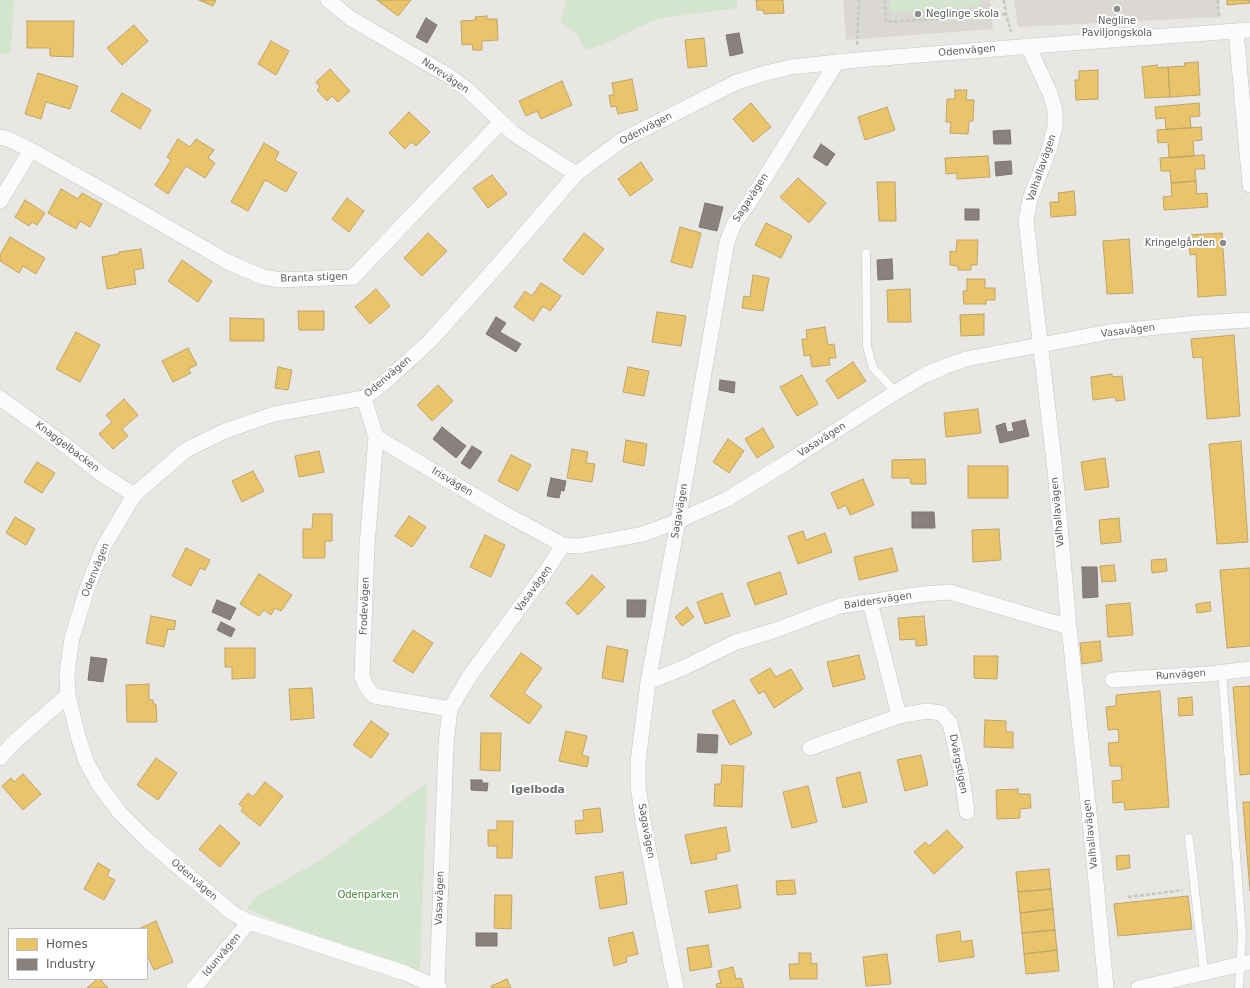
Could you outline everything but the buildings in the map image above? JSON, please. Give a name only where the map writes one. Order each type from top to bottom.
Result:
[{"type":"street","name":"Norevägen","points":[[328,0],[350,18],[449,76],[468,90],[501,122],[530,145],[576,174]]},
{"type":"street","name":"Odenvägen","points":[[438,987],[405,973],[249,922],[231,912],[146,839],[120,813],[99,785],[86,761],[78,736],[68,695],[67,673],[72,638],[79,612],[104,546],[134,495],[186,450],[225,431],[274,414],[364,398],[386,381],[430,342],[576,174],[622,140],[737,82],[791,67],[836,62],[1028,46],[1243,31]]},
{"type":"street","points":[[1243,31],[1250,185]]},
{"type":"street","name":"Valhallavägen","points":[[1028,46],[1050,93],[1055,110],[1055,127],[1049,150],[1030,199],[1026,221],[1055,470],[1069,627],[1106,988]]},
{"type":"street","name":"Sagavägen","points":[[676,988],[643,821],[638,786],[638,762],[648,682],[727,242],[734,224],[751,200],[836,62]]},
{"type":"street","name":"Branta stigen","points":[[0,137],[8,139],[31,150],[228,262],[263,277],[280,280],[353,277],[501,122]]},
{"type":"street","points":[[0,201],[31,150]]},
{"type":"street","name":"Vasavägen","points":[[438,987],[446,745],[450,709],[469,678],[545,573],[563,545],[580,546],[643,534],[678,521],[734,495],[923,376],[966,359],[1109,332],[1198,323],[1250,320]]},
{"type":"street","name":"Knaggelbacken","points":[[0,398],[61,442],[102,475],[134,495]]},
{"type":"street","points":[[364,398],[376,436]]},
{"type":"street","name":"Irisvägen","points":[[376,436],[500,511],[563,545]]},
{"type":"street","name":"Frodevägen","points":[[376,436],[367,545],[362,677],[367,688],[374,696],[450,709]]},
{"type":"street","name":"Baldersvägen","points":[[648,682],[683,668],[736,642],[773,631],[840,606],[923,594],[950,592],[1069,627]]},
{"type":"street","points":[[870,602],[899,716]]},
{"type":"street","name":"Runvägen","points":[[1113,680],[1250,670]]},
{"type":"street","points":[[0,758],[12,744],[68,695]]},
{"type":"street","name":"Dvärgstigen","points":[[810,748],[899,716],[927,711],[941,713],[950,723],[961,770],[967,812]]},
{"type":"street","name":"Idunvägen","points":[[194,988],[249,922]]},
{"type":"street","points":[[1139,988],[1245,963]]},
{"type":"lane","points":[[866,253],[867,346],[873,368],[896,392]]},
{"type":"lane","points":[[1222,672],[1245,963],[1239,988]]},
{"type":"lane","points":[[1189,838],[1204,972]]},
{"type":"path","points":[[857,60],[859,0]]},
{"type":"path","points":[[885,0],[886,22],[1006,14]]},
{"type":"path","points":[[1004,0],[1011,32]]},
{"type":"path","points":[[1218,0],[1220,21]]},
{"type":"path","points":[[1128,897],[1195,889]]},
{"type":"shaded area","name":"Neglinge skola","points":[[843,0],[990,0],[993,29],[846,40]]},
{"type":"shaded area","name":"Negline Paviljongskola","points":[[1014,0],[1218,0],[1220,17],[1018,27]]},
{"type":"green space","points":[[0,0],[14,0],[11,52],[0,55]]},
{"type":"green space","points":[[567,0],[737,0],[737,8],[657,19],[602,45],[585,50],[577,34],[560,22]]},
{"type":"green space","points":[[890,0],[980,0],[981,6],[891,13]]},
{"type":"green space","name":"Odenparken","points":[[427,783],[420,970],[326,941],[247,909],[254,898],[322,859]]},
{"type":"place","name":"Negline Paviljongskola","points":[[1117,9]]},
{"type":"place","name":"Neglinge skola","points":[[918,14]]},
{"type":"place","name":"Kringelgården","points":[[1223,243]]},
{"type":"district","name":"Igelboda","points":[[538,790]]}]
